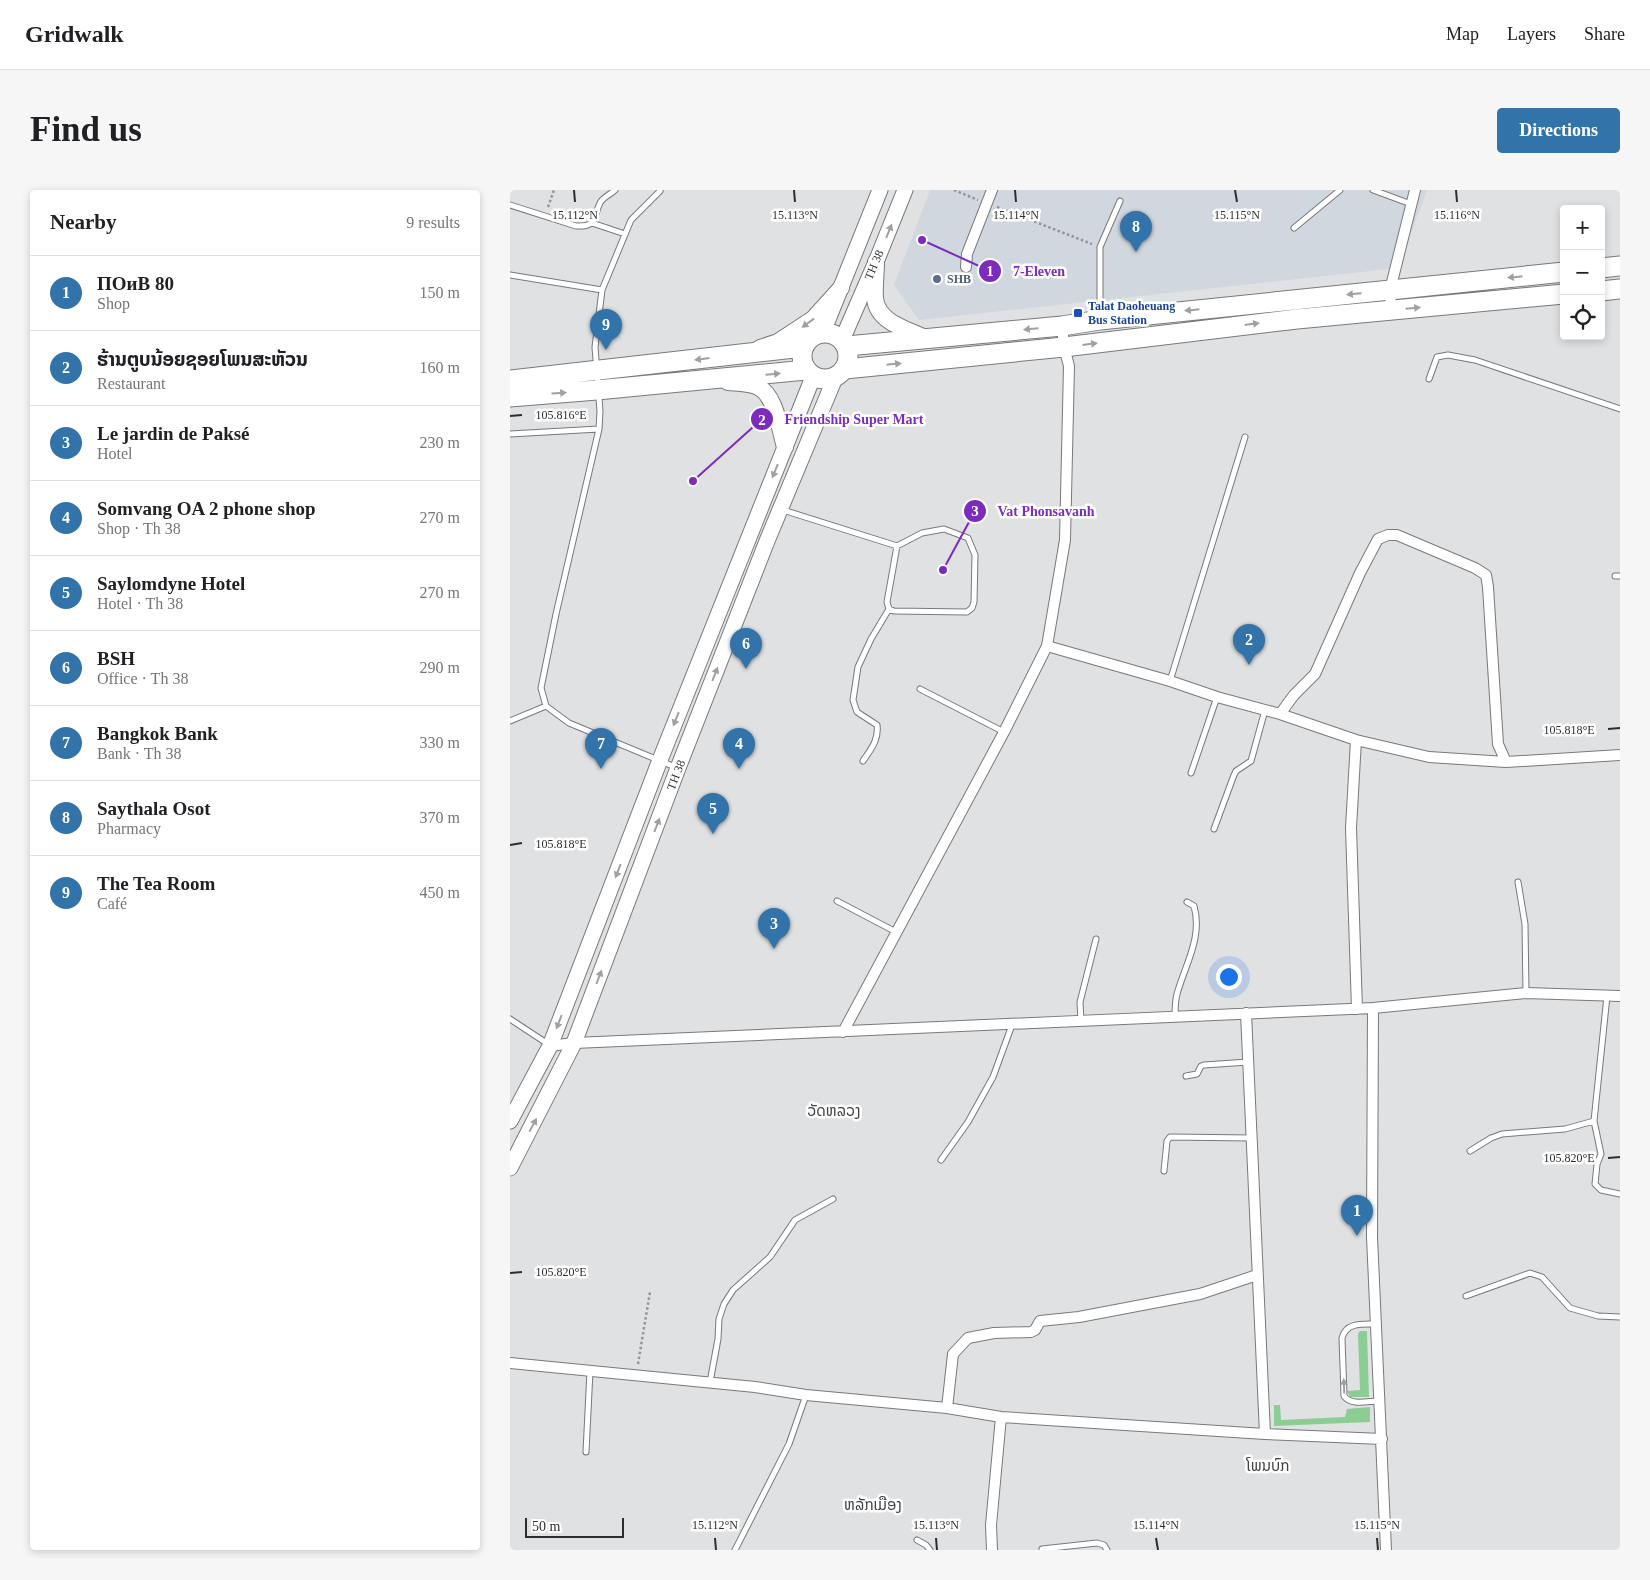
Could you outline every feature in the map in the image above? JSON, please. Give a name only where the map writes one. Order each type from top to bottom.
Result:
[{"type":"highway","points":[[844,343],[928,339],[1062,326],[1100,320],[1560,272]]},
{"type":"highway","points":[[510,397],[714,379],[809,374],[820,380],[840,373],[1297,319],[1560,294]]},
{"type":"highway","points":[[809,374],[801,359],[803,348],[811,337],[823,332],[832,333],[844,343],[849,358],[840,373]]},
{"type":"highway","points":[[510,380],[803,348]]},
{"type":"main road","points":[[876,262],[875,300],[880,312],[890,322],[928,339]]},
{"type":"main road","points":[[739,355],[778,342],[798,330],[813,319],[841,288]]},
{"type":"main road","points":[[714,379],[757,386],[768,396],[774,408],[784,447]]},
{"type":"street","name":"TH 38","points":[[823,332],[880,190]]},
{"type":"street","name":"TH 38","points":[[844,343],[905,190]]},
{"type":"street","points":[[966,267],[967,254],[992,190]]},
{"type":"street","points":[[1391,310],[1390,290],[1416,190]]},
{"type":"street","points":[[843,1032],[1004,732],[1047,646],[1065,540],[1069,366],[1064,347],[1062,326]]},
{"type":"street","name":"TH 38","points":[[510,1168],[574,1044],[678,768],[768,541],[840,373]]},
{"type":"street","name":"TH 38","points":[[510,1121],[550,1046],[660,760],[784,447],[809,374]]},
{"type":"street","points":[[749,535],[768,541]]},
{"type":"street","points":[[1280,714],[1314,674],[1360,573],[1378,539],[1388,535],[1398,535],[1475,568],[1486,575],[1498,744],[1506,762]]},
{"type":"street","points":[[1047,646],[1280,714],[1356,740],[1429,757],[1506,762],[1620,755]]},
{"type":"street","points":[[1356,740],[1351,828],[1357,1009]]},
{"type":"street","points":[[550,1046],[1357,1009],[1526,993],[1620,996]]},
{"type":"street","points":[[1373,1008],[1372,1237],[1386,1550]]},
{"type":"street","points":[[1246,1013],[1265,1434]]},
{"type":"street","points":[[947,1408],[953,1354],[968,1338],[994,1333],[1031,1332],[1035,1330],[1040,1321],[1080,1316],[1200,1294],[1257,1275]]},
{"type":"street","points":[[510,1363],[710,1382],[806,1395],[947,1408],[1001,1417],[1265,1434],[1382,1439]]},
{"type":"street","points":[[992,1550],[991,1525],[1001,1417]]},
{"type":"lane","points":[[510,205],[576,226],[584,226],[592,223],[597,216],[600,202],[615,190]]},
{"type":"lane","points":[[1294,228],[1340,190]]},
{"type":"lane","points":[[1373,190],[1411,204]]},
{"type":"lane","points":[[660,191],[631,220],[602,290],[595,348],[600,411],[599,429],[556,614],[541,688],[546,706],[569,723],[678,768]]},
{"type":"lane","points":[[1100,320],[1100,247],[1120,201]]},
{"type":"lane","points":[[592,223],[625,234]]},
{"type":"lane","points":[[510,275],[602,290]]},
{"type":"lane","points":[[1429,379],[1437,357],[1448,355],[1475,360],[1620,409]]},
{"type":"lane","points":[[510,434],[599,429]]},
{"type":"lane","points":[[1170,681],[1245,437]]},
{"type":"lane","points":[[781,510],[897,546],[922,533],[944,529],[968,538],[975,555],[974,602],[972,608],[967,612],[894,611],[889,609]]},
{"type":"lane","points":[[863,761],[878,735],[877,725],[857,712],[853,700],[858,667],[889,609],[887,602],[897,546]]},
{"type":"lane","points":[[920,688],[1004,732]]},
{"type":"lane","points":[[1191,773],[1217,697]]},
{"type":"lane","points":[[510,721],[546,706]]},
{"type":"lane","points":[[1214,829],[1236,771],[1252,762],[1265,710]]},
{"type":"lane","points":[[1518,882],[1525,924],[1526,993]]},
{"type":"lane","points":[[837,901],[897,932]]},
{"type":"lane","points":[[1175,1017],[1176,996],[1196,935],[1198,918],[1194,906],[1187,902]]},
{"type":"lane","points":[[1081,1022],[1080,1002],[1096,939]]},
{"type":"lane","points":[[1607,996],[1594,1121],[1601,1154],[1597,1164],[1595,1184],[1601,1190],[1620,1194]]},
{"type":"lane","points":[[510,1019],[550,1046]]},
{"type":"lane","points":[[941,1160],[968,1122],[992,1077],[1012,1025]]},
{"type":"lane","points":[[1186,1076],[1197,1074],[1201,1066],[1204,1065],[1248,1062]]},
{"type":"lane","points":[[1470,1151],[1502,1134],[1565,1130],[1594,1121]]},
{"type":"lane","points":[[1164,1171],[1167,1141],[1170,1137],[1252,1138]]},
{"type":"lane","points":[[710,1382],[718,1339],[719,1320],[724,1304],[733,1290],[770,1257],[795,1220],[833,1199]]},
{"type":"lane","points":[[1466,1296],[1530,1273],[1542,1277],[1570,1308],[1598,1316],[1620,1317]]},
{"type":"lane","points":[[1376,1324],[1348,1327],[1344,1332],[1342,1338],[1344,1396],[1352,1402],[1380,1401]]},
{"type":"lane","points":[[586,1452],[590,1371]]},
{"type":"lane","points":[[735,1550],[789,1444],[806,1395]]},
{"type":"lane","points":[[917,1540],[926,1545],[930,1550]]},
{"type":"lane","points":[[1042,1548],[1097,1543],[1104,1545],[1107,1550]]},
{"type":"path","points":[[545,216],[554,190]]},
{"type":"path","points":[[954,190],[1100,247]]},
{"type":"path","points":[[637,1375],[639,1352],[650,1292]]},
{"type":"shaded area","points":[[930,190],[1427,190],[1398,268],[919,320],[894,285]]},
{"type":"green space","points":[[1360,1331],[1367,1331],[1369,1397],[1350,1397],[1347,1391],[1360,1390],[1358,1334]]},
{"type":"green space","points":[[1274,1405],[1280,1405],[1281,1420],[1345,1417],[1347,1409],[1370,1407],[1370,1422],[1274,1426]]},
{"type":"place","name":"7-Eleven","points":[[922,240]]},
{"type":"place","name":"Saythala Osot","points":[[1136,252]]},
{"type":"place","name":"SHB","points":[[937,279]]},
{"type":"place","name":"Talat Daoheuang Bus Station","points":[[1078,313]]},
{"type":"place","name":"The Tea Room","points":[[606,350]]},
{"type":"place","name":"Friendship Super Mart","points":[[693,481]]},
{"type":"place","name":"Vat Phonsavanh","points":[[943,570]]},
{"type":"place","name":"ຮ້ານຕູບນ້ອຍຊອຍໂພນສະຫັວນ","points":[[1249,665]]},
{"type":"place","name":"BSH","points":[[746,669]]},
{"type":"place","name":"Bangkok Bank","points":[[601,769]]},
{"type":"place","name":"Somvang OA 2 phone shop","points":[[739,769]]},
{"type":"place","name":"Saylomdyne Hotel","points":[[713,834]]},
{"type":"place","name":"Le jardin de Paksé","points":[[774,949]]},
{"type":"place","name":"ПОиВ 80","points":[[1357,1236]]},
{"type":"district","name":"ວັດຫລວງ","points":[[834,1111]]},
{"type":"district","name":"ໂພນບົກ","points":[[1268,1466]]},
{"type":"district","name":"ຫລັກເມືອງ","points":[[873,1505]]}]
